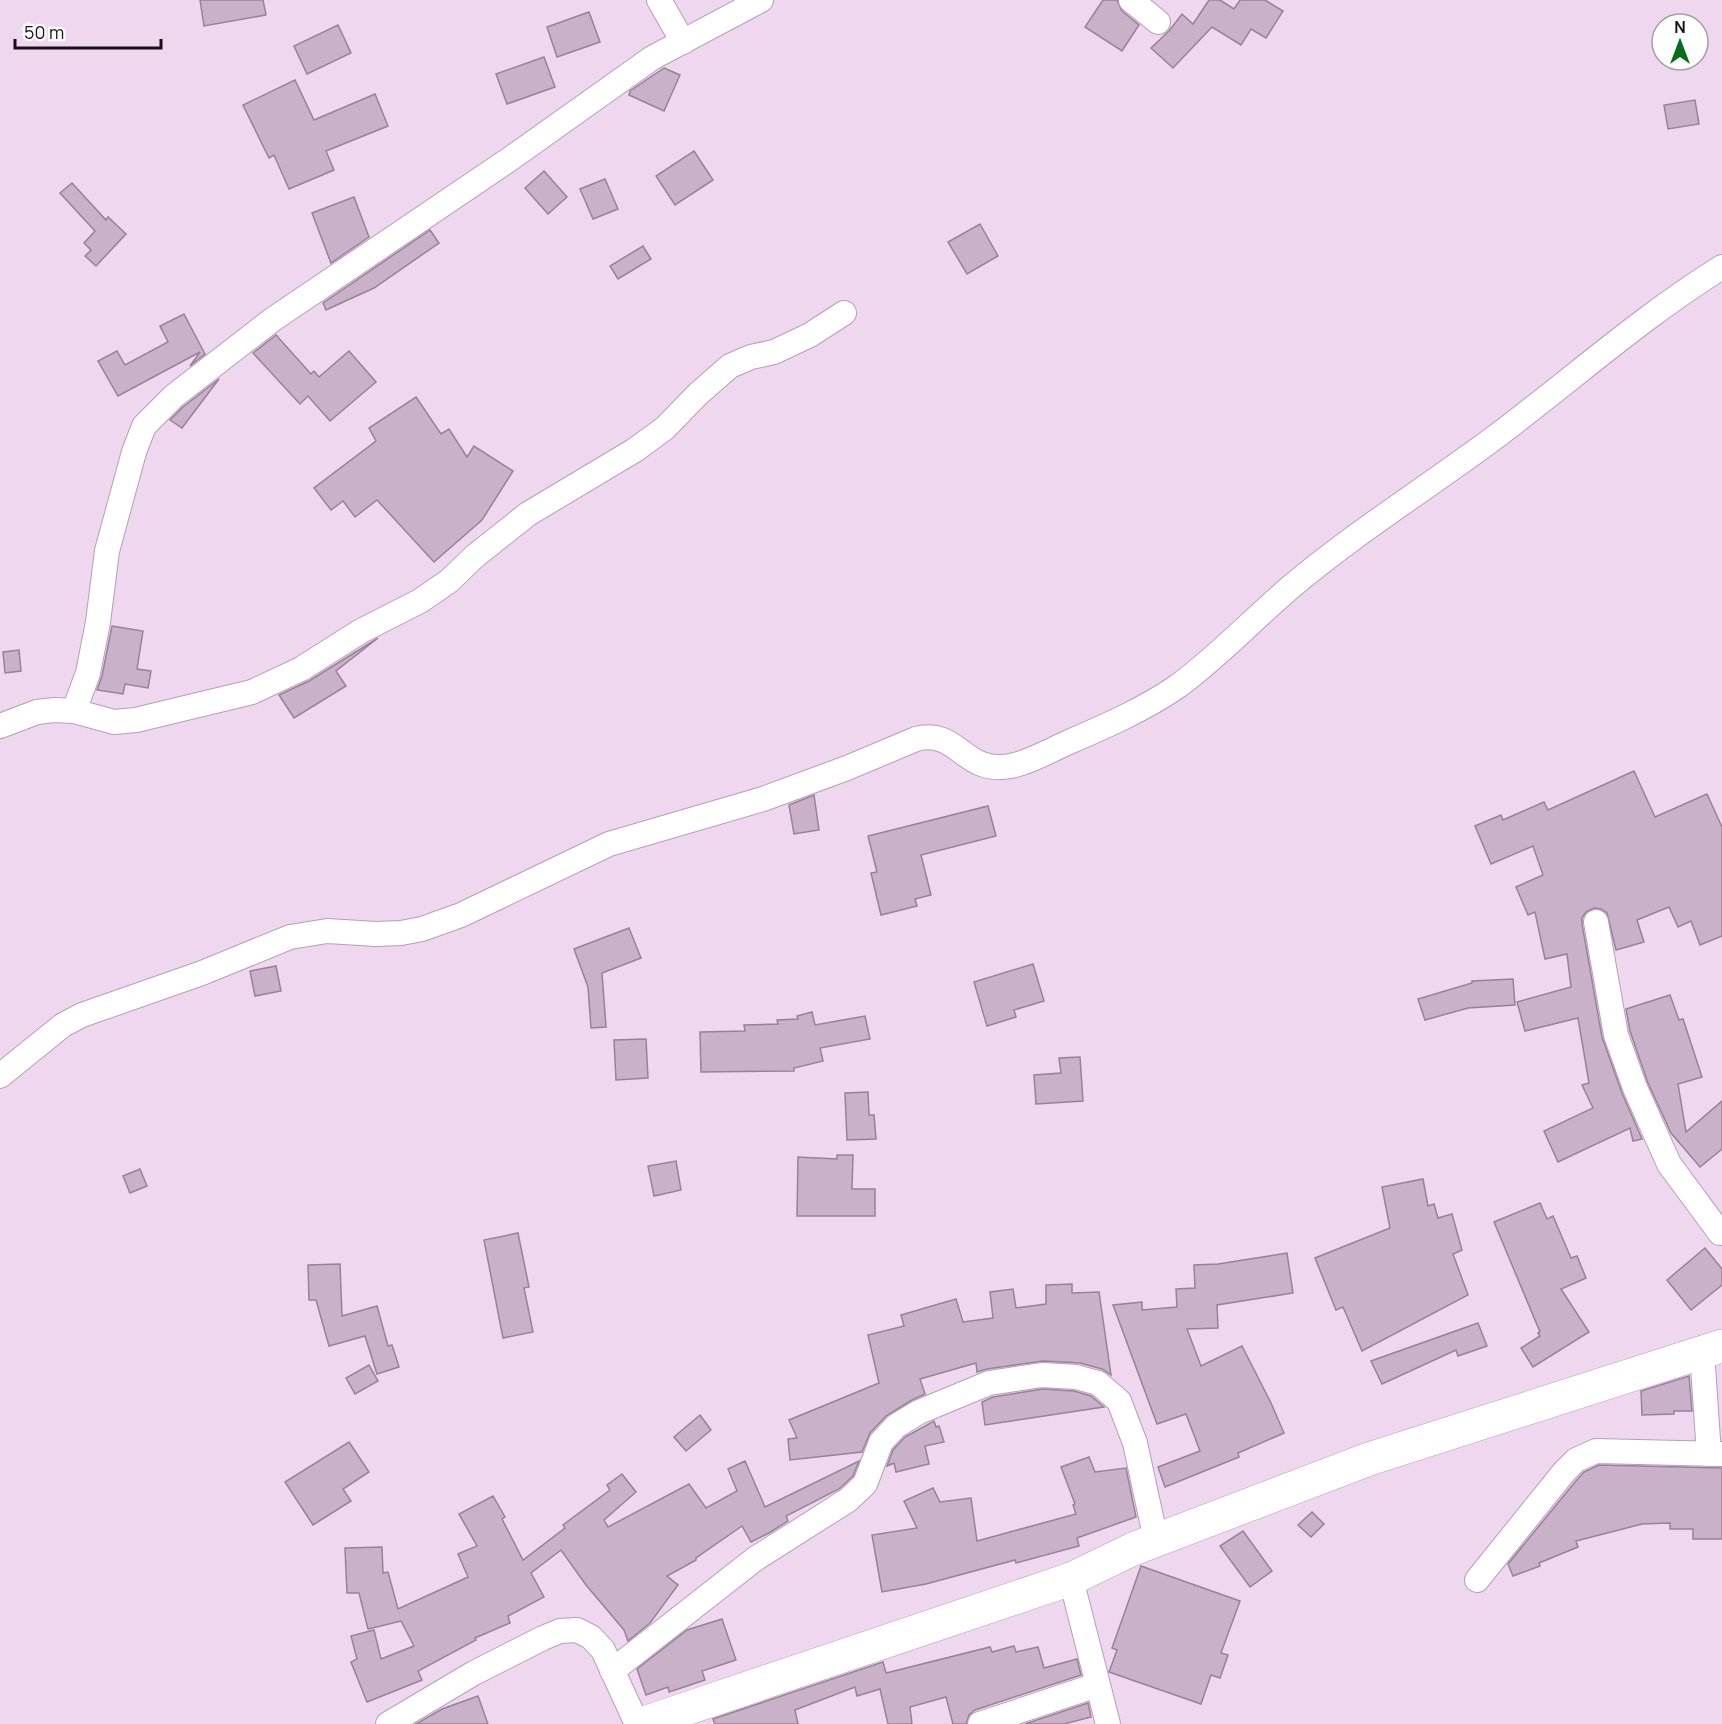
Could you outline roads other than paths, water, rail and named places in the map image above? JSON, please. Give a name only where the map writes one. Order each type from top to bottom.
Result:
[{"type":"main road","points":[[639,1724],[1071,1579],[1156,1540],[1369,1459],[1712,1349]]},
{"type":"street","points":[[658,0],[682,42]]},
{"type":"street","points":[[74,711],[88,673],[98,622],[107,551],[134,452],[144,426],[174,396],[272,320],[510,159],[652,58],[761,0]]},
{"type":"street","points":[[1131,0],[1158,22]]},
{"type":"street","points":[[0,1076],[63,1025],[82,1015],[202,973],[290,938],[327,931],[376,934],[422,929],[460,915],[609,844],[763,799],[927,736],[950,743],[982,766],[1012,766],[1120,719],[1177,686],[1226,646],[1293,585],[1493,439],[1624,335],[1722,267]]},
{"type":"street","points":[[0,726],[37,712],[55,710],[74,711],[114,722],[136,720],[252,692],[301,669],[361,631],[420,601],[449,581],[475,556],[528,514],[635,450],[665,428],[698,394],[730,366],[751,357],[774,352],[844,313]]},
{"type":"street","points":[[1596,922],[1616,1035],[1635,1088],[1669,1164],[1721,1237]]},
{"type":"street","points":[[1477,1580],[1576,1460],[1596,1451],[1715,1454],[1712,1349]]},
{"type":"street","points":[[612,1671],[755,1559],[848,1500],[865,1484],[881,1442],[896,1426],[919,1412],[988,1383],[1042,1376],[1076,1377],[1098,1383],[1119,1401],[1135,1443],[1156,1540]]},
{"type":"street","points":[[1071,1579],[1108,1724]]},
{"type":"street","points":[[388,1724],[474,1673],[543,1638],[561,1631],[577,1630],[591,1637],[603,1650],[639,1724]]},
{"type":"street","points":[[980,1724],[1097,1685]]}]
